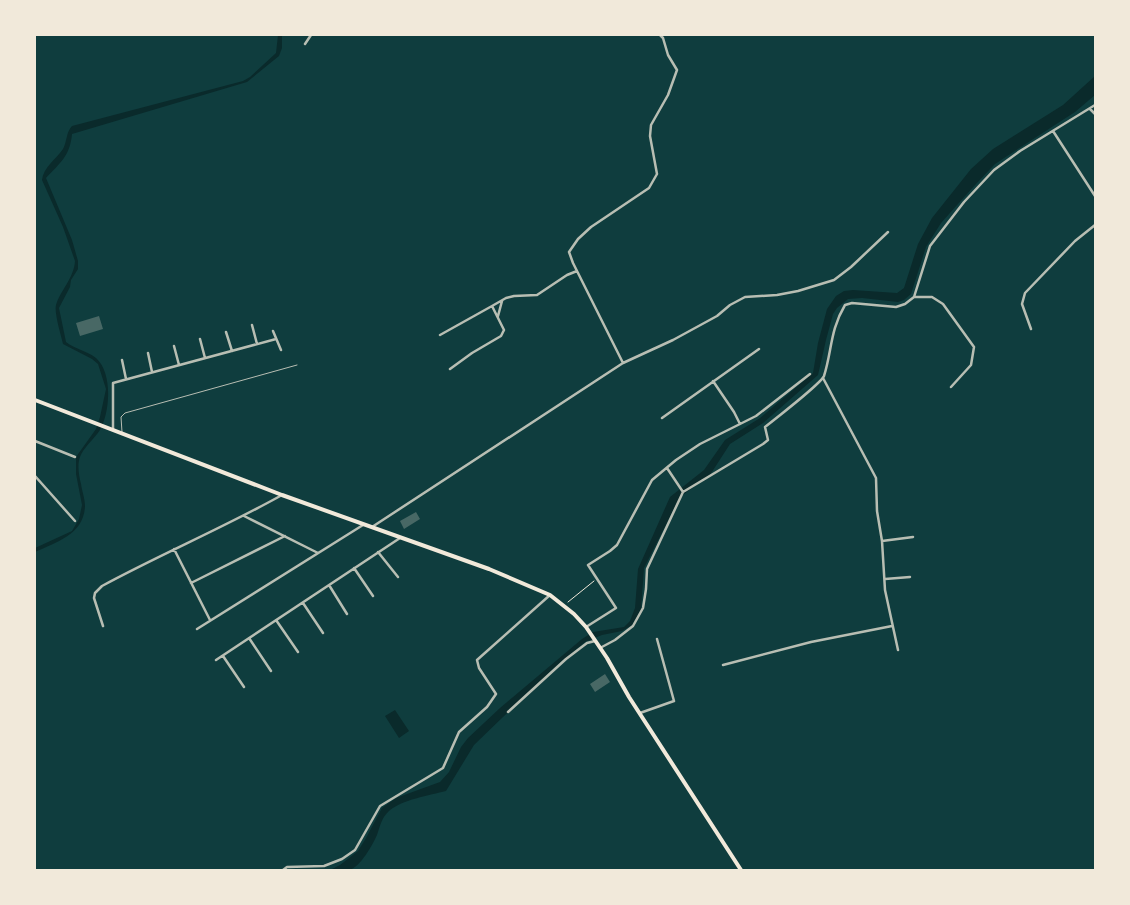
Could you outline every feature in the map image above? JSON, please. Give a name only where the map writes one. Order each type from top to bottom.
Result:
[{"type":"main road","points":[[35,400],[370,528],[489,570],[550,596],[574,614],[587,629],[741,870]]},
{"type":"street","points":[[305,44],[311,35]]},
{"type":"street","points":[[623,363],[577,272],[569,252],[578,239],[591,227],[649,188],[658,174],[650,136],[651,125],[668,95],[677,70],[668,55],[663,38],[660,35]]},
{"type":"street","points":[[600,648],[615,640],[633,626],[643,608],[647,569],[683,492],[768,440],[765,427],[823,378],[832,337],[839,315],[845,305],[852,303],[896,306],[905,304],[914,297],[930,246],[964,202],[994,170],[1020,151],[1095,105]]},
{"type":"street","points":[[1090,109],[1095,114]]},
{"type":"street","points":[[1053,131],[1095,196]]},
{"type":"street","points":[[1031,328],[1022,304],[1025,293],[1075,241],[1095,225]]},
{"type":"street","points":[[370,528],[623,363],[673,340],[717,316],[730,305],[745,297],[798,292],[834,280],[851,267],[888,232]]},
{"type":"street","points":[[440,335],[502,300],[514,296],[536,295],[577,272]]},
{"type":"street","points":[[914,297],[932,297],[943,304],[974,348],[971,365],[951,386]]},
{"type":"street","points":[[498,316],[502,300]]},
{"type":"street","points":[[450,369],[501,336],[504,330],[492,306]]},
{"type":"street","points":[[252,325],[257,344]]},
{"type":"street","points":[[273,331],[281,350]]},
{"type":"street","points":[[226,332],[232,351]]},
{"type":"street","points":[[200,339],[206,358]]},
{"type":"street","points":[[113,430],[112,383],[276,339]]},
{"type":"street","points":[[174,346],[179,365]]},
{"type":"street","points":[[662,418],[759,349]]},
{"type":"street","points":[[148,353],[152,372]]},
{"type":"street","points":[[122,360],[126,379]]},
{"type":"street","points":[[587,629],[616,608],[588,565],[610,551],[617,544],[652,480],[700,444],[756,416],[810,374]]},
{"type":"street","points":[[823,378],[876,478],[877,511],[882,541],[885,590],[898,650]]},
{"type":"street","points":[[713,381],[740,424]]},
{"type":"street","points":[[35,440],[75,457]]},
{"type":"street","points":[[667,468],[683,492]]},
{"type":"street","points":[[35,476],[75,521]]},
{"type":"street","points":[[103,626],[94,598],[95,593],[112,581],[244,516],[282,495]]},
{"type":"street","points":[[244,516],[318,553]]},
{"type":"street","points":[[197,629],[363,525]]},
{"type":"street","points":[[191,583],[285,536]]},
{"type":"street","points":[[882,541],[913,537]]},
{"type":"street","points":[[216,660],[400,538]]},
{"type":"street","points":[[174,549],[210,620]]},
{"type":"street","points":[[378,552],[398,577]]},
{"type":"street","points":[[354,568],[373,596]]},
{"type":"street","points":[[885,579],[910,577]]},
{"type":"street","points":[[329,585],[347,614]]},
{"type":"street","points":[[283,870],[287,867],[324,866],[355,850],[380,806],[443,768],[459,732],[487,707],[496,694],[479,668],[477,660],[550,596]]},
{"type":"street","points":[[303,602],[323,633]]},
{"type":"street","points":[[276,620],[298,652]]},
{"type":"street","points":[[723,665],[811,642],[892,626]]},
{"type":"street","points":[[249,638],[271,670]]},
{"type":"street","points":[[640,713],[674,701],[657,639]]},
{"type":"street","points":[[508,712],[566,659],[594,640]]},
{"type":"street","points":[[223,656],[244,688]]},
{"type":"lane","points":[[122,433],[121,417],[125,413],[297,366]]},
{"type":"path","points":[[564,606],[597,578]]},
{"type":"water","points":[[278,35],[282,35],[282,48],[279,56],[247,82],[72,134],[67,154],[46,178],[72,240],[78,261],[78,269],[59,308],[66,342],[96,358],[101,365],[107,383],[108,403],[100,430],[81,454],[79,460],[78,467],[85,506],[80,524],[68,536],[35,552],[35,548],[72,531],[79,519],[82,505],[76,474],[76,457],[96,429],[106,389],[98,364],[63,344],[56,305],[70,279],[75,261],[63,227],[42,180],[43,176],[50,164],[63,149],[72,126],[243,81],[276,53]]},
{"type":"water","points":[[1095,76],[1095,95],[1075,112],[995,164],[941,223],[926,247],[911,294],[898,302],[862,298],[848,299],[837,308],[833,314],[818,375],[763,423],[730,444],[710,475],[680,497],[644,568],[641,609],[632,625],[622,631],[602,635],[585,642],[553,669],[474,745],[446,791],[416,798],[394,807],[385,816],[366,855],[357,865],[349,870],[330,870],[358,851],[382,808],[396,798],[440,782],[449,772],[461,747],[468,738],[500,708],[582,639],[593,632],[624,627],[630,621],[635,608],[638,569],[670,497],[704,470],[725,440],[760,418],[813,373],[818,343],[827,309],[836,296],[844,291],[853,290],[897,293],[904,288],[918,244],[932,218],[971,169],[993,149],[1063,105]]},
{"type":"water","points":[[395,710],[409,731],[399,738],[385,716]]},
{"type":"building","points":[[99,316],[103,329],[80,336],[76,323]]},
{"type":"building","points":[[416,512],[420,519],[404,529],[400,521]]},
{"type":"building","points":[[605,674],[610,682],[595,692],[590,684]]}]
